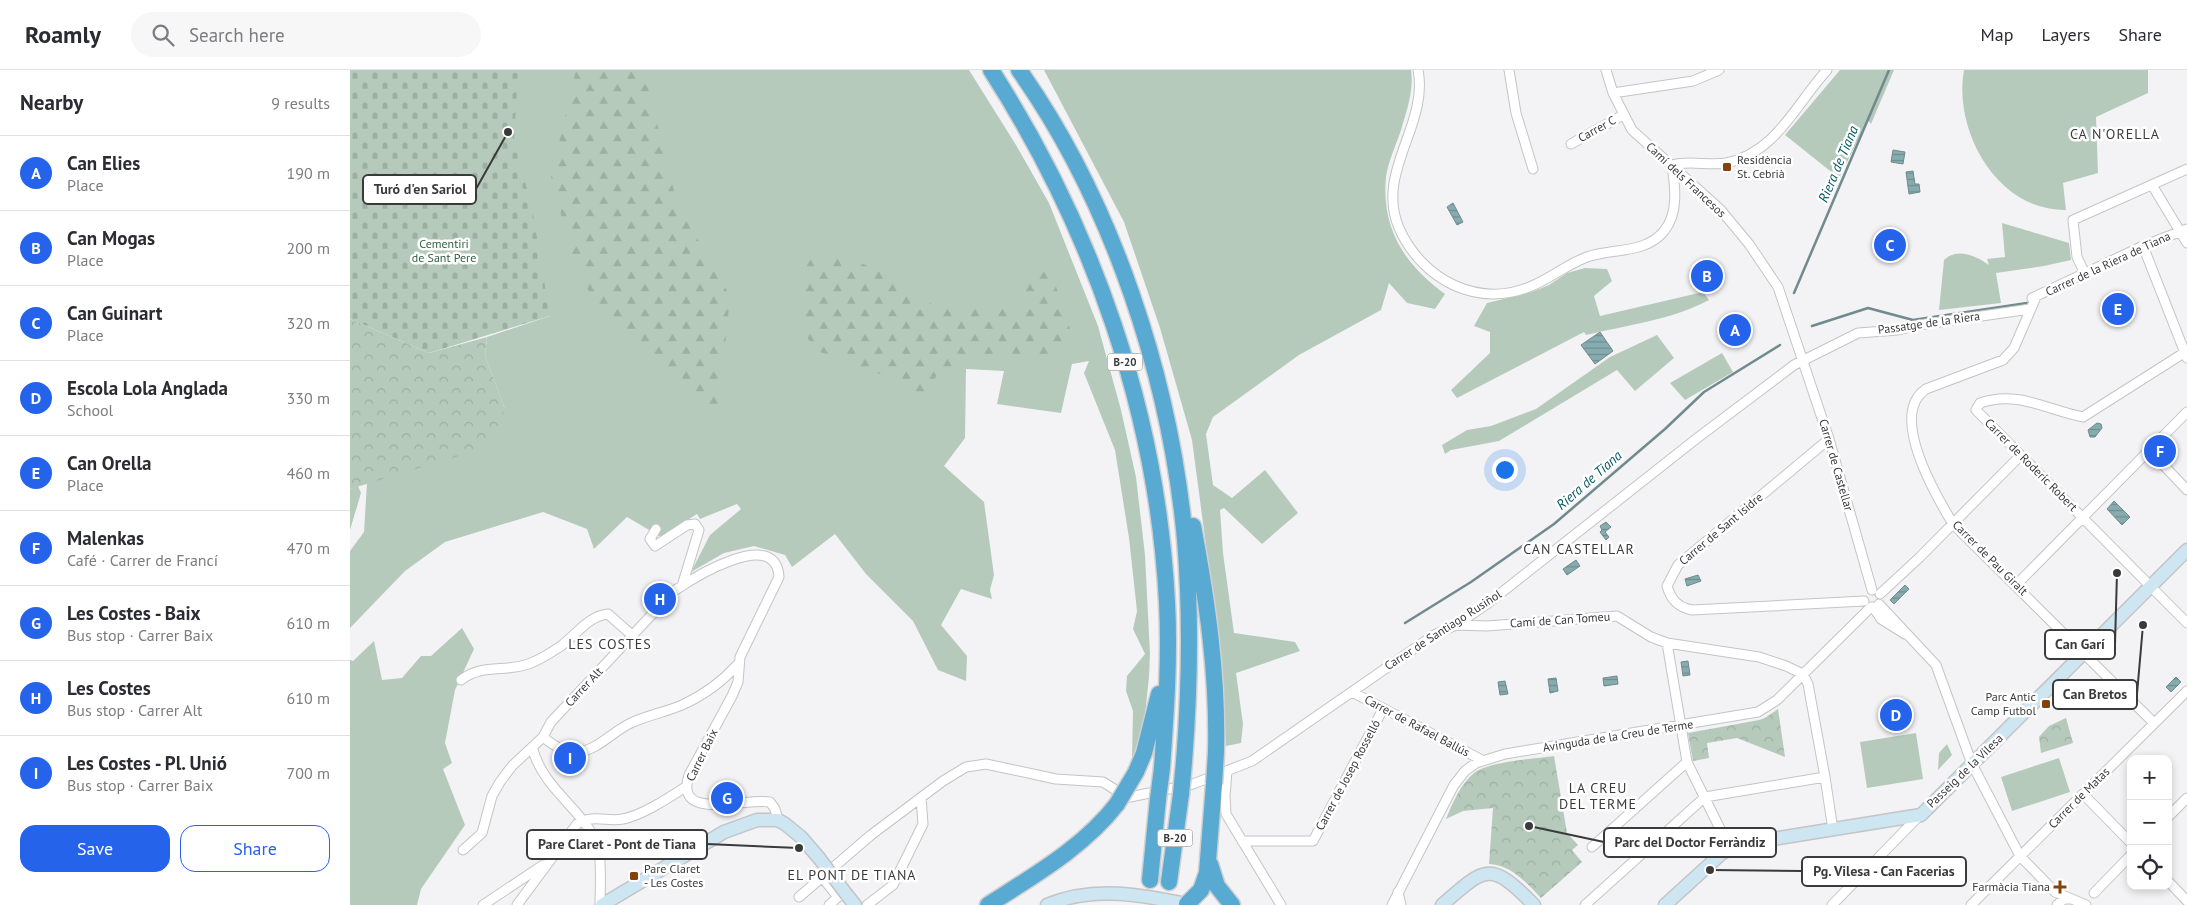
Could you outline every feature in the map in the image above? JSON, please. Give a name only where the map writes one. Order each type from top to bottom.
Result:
[{"type":"highway","points":[[986,70],[1002,87]]},
{"type":"highway","name":"B-20","points":[[990,70],[1028,130],[1084,244],[1112,320],[1131,381],[1145,437],[1160,527],[1167,603],[1168,661],[1162,768],[1150,880]]},
{"type":"highway","name":"B-20","points":[[1023,74],[1064,142],[1100,215],[1119,262],[1150,356],[1173,454],[1189,507],[1208,613],[1216,698],[1216,752],[1207,873],[1201,890],[1189,905]]},
{"type":"highway","name":"B-20","points":[[1169,882],[1181,794],[1190,669],[1184,530],[1173,454]]},
{"type":"highway","points":[[988,905],[1061,856],[1106,819],[1136,772],[1144,753],[1168,661]]},
{"type":"highway","name":"B-20","points":[[1208,858],[1216,886],[1232,905]]},
{"type":"street","points":[[1418,70],[1420,88],[1417,108],[1394,176],[1393,207],[1398,226],[1407,245],[1427,269],[1444,280],[1472,292],[1493,294],[1513,292],[1533,286],[1562,268],[1587,257],[1645,245],[1664,231],[1672,218],[1674,192],[1672,165],[1726,163],[1753,153],[1781,130],[1827,70]]},
{"type":"street","points":[[1509,70],[1516,113],[1533,169]]},
{"type":"street","name":"Camí dels Francesos","points":[[1606,70],[1613,93],[1632,130],[1720,209],[1749,244],[1778,287],[1797,342]]},
{"type":"street","points":[[1613,93],[1693,81],[1719,70]]},
{"type":"street","name":"Carrer C","points":[[1571,144],[1623,115]]},
{"type":"street","points":[[1658,154],[1674,192]]},
{"type":"street","points":[[2085,274],[2077,257],[2073,220],[2187,169]]},
{"type":"street","points":[[2152,185],[2184,230],[2187,243]]},
{"type":"street","name":"Carrer de la Riera de Tiana","points":[[2032,302],[2143,246],[2184,230]]},
{"type":"street","points":[[2143,246],[2186,354]]},
{"type":"street","name":"Passatge de la Riera","points":[[1804,360],[1858,333],[1898,330],[2032,302]]},
{"type":"street","name":"Carrer de Pau Giralt","points":[[2032,302],[2014,348],[2003,360],[1926,389],[1915,403],[1912,420],[1921,464],[1936,496],[1953,524],[2154,723]]},
{"type":"street","name":"Carrer de Castellar","points":[[1797,342],[1876,592]]},
{"type":"street","name":"Carrer de Roderic Robert","points":[[2186,354],[2083,417],[2064,413],[2031,401],[1997,399],[1980,403],[1976,410],[2187,623]]},
{"type":"street","name":"Carrer de Santiago Rusiñol","points":[[921,798],[943,780],[966,768],[986,764],[1056,780],[1102,782],[1130,797],[1193,784],[1252,760],[1434,635],[1456,625],[1487,604],[1703,434],[1794,364],[1804,360]]},
{"type":"street","points":[[2016,585],[2187,412]]},
{"type":"street","name":"Carrer de Sant Isidre","points":[[1829,439],[1678,565],[1667,586],[1670,597],[1681,608],[1692,610],[1872,605]]},
{"type":"street","points":[[2150,451],[2187,490]]},
{"type":"street","name":"Avinguda de la Creu de Terme","points":[[1392,905],[1448,793],[1465,771],[1482,760],[1505,754],[1680,726],[1765,709],[1872,605],[1866,593],[1876,592],[1953,524],[2020,456]]},
{"type":"street","points":[[656,529],[650,539],[655,546],[687,525],[695,524],[699,530],[682,586]]},
{"type":"street","name":"Passeig de la Vilesa","points":[[1665,905],[1730,849],[1748,843],[1921,815],[2187,550]]},
{"type":"street","name":"Carrer Alt","points":[[463,850],[482,833],[492,796],[512,766],[543,737],[551,722],[674,591],[743,555],[757,555],[772,559],[778,568],[778,576],[746,642],[738,664],[738,682],[732,696]]},
{"type":"street","points":[[1876,592],[1872,605],[1910,636],[1933,660],[1939,670],[1972,764],[2020,856],[2068,902]]},
{"type":"street","points":[[461,680],[482,669],[507,669],[531,663],[561,646],[601,614],[608,614],[632,636]]},
{"type":"street","name":"Camí de Can Tomeu","points":[[1456,625],[1487,626],[1616,616],[1652,637],[1667,643],[1759,657],[1786,666],[1802,674]]},
{"type":"street","points":[[1667,643],[1687,762],[1730,849]]},
{"type":"street","points":[[543,737],[560,749],[569,752],[586,750],[600,744],[632,722],[682,705],[719,683],[738,664]]},
{"type":"street","points":[[1802,674],[1808,684],[1833,830]]},
{"type":"street","points":[[719,683],[728,683],[732,696]]},
{"type":"street","name":"Carrer de Matas","points":[[1970,905],[2187,691]]},
{"type":"street","name":"Carrer de Rafael Ballús","points":[[1352,692],[1482,760]]},
{"type":"street","name":"Carrer Baix","points":[[732,696],[689,776],[687,786],[693,799],[704,805],[749,801],[770,802],[776,808],[778,820]]},
{"type":"street","name":"Carrer de Josep Rosselló","points":[[1242,841],[1313,841],[1383,709]]},
{"type":"street","points":[[532,747],[540,768],[550,784],[583,820],[598,846],[601,905],[730,829],[757,820],[778,820],[801,837],[851,900]]},
{"type":"street","points":[[1592,848],[1687,762]]},
{"type":"street","points":[[1227,771],[1226,814],[1281,905]]},
{"type":"street","points":[[1585,905],[1705,797],[1825,777]]},
{"type":"street","points":[[517,905],[572,830],[583,820],[591,818],[624,819],[687,786]]},
{"type":"street","points":[[2083,794],[2127,839]]},
{"type":"street","points":[[799,897],[871,835],[921,798]]},
{"type":"street","points":[[866,905],[893,885],[923,824],[921,798]]},
{"type":"street","points":[[2172,813],[2187,798]]},
{"type":"street","points":[[1835,904],[1921,815]]},
{"type":"street","points":[[2094,893],[2127,859]]},
{"type":"street","points":[[483,905],[549,860]]},
{"type":"street","points":[[1442,905],[1474,879],[1488,874],[1507,879],[1534,905]]},
{"type":"street","points":[[822,877],[838,897],[829,905]]},
{"type":"street","points":[[2172,885],[2187,900]]},
{"type":"street","points":[[1398,892],[1401,905]]},
{"type":"street","points":[[2055,905],[2056,892]]},
{"type":"street","points":[[1047,905],[1074,896],[1100,893],[1135,894],[1189,905]]},
{"type":"street","points":[[2055,905],[2064,899],[2068,902],[2086,905]]},
{"type":"green space","name":"Cementiri de Sant Pere","points":[[350,70],[471,70],[518,73],[514,140],[532,208],[550,316],[429,353],[350,319]]},
{"type":"green space","points":[[426,70],[969,70],[1016,145],[1049,203],[1098,326],[1121,410],[1136,477],[1145,555],[1150,654],[1144,724],[1132,759],[1133,711],[1126,691],[1127,676],[1145,654],[1133,629],[1137,611],[1129,538],[1115,450],[1084,373],[1089,361],[1072,364],[1061,413],[997,404],[1004,371],[966,369],[965,438],[944,466],[984,502],[994,575],[990,590],[992,599],[961,589],[941,625],[967,656],[966,681],[938,670],[913,621],[866,574],[835,534],[792,567],[785,555],[754,546],[724,553],[691,572],[710,535],[741,509],[737,504],[700,519],[697,514],[661,537],[627,517],[594,549],[587,529],[543,512],[445,542],[405,571],[350,628],[350,551],[364,532],[367,483],[505,409],[485,356],[487,337],[550,316]]},
{"type":"green space","points":[[576,70],[644,71],[677,203],[730,296],[718,422],[648,351],[597,309],[572,256],[551,177]]},
{"type":"green space","points":[[1044,70],[1411,70],[1412,85],[1409,100],[1401,130],[1388,165],[1385,196],[1387,213],[1392,229],[1407,258],[1418,271],[1445,294],[1435,309],[1407,303],[1389,283],[1381,310],[1299,355],[1213,417],[1206,434],[1213,485],[1232,498],[1265,470],[1298,513],[1262,544],[1224,508],[1220,510],[1223,553],[1234,633],[1295,642],[1300,651],[1236,673],[1243,724],[1241,743],[1226,746],[1222,666],[1192,440],[1160,328],[1124,222]]},
{"type":"green space","points":[[1840,70],[1894,70],[1871,124],[1868,120],[1839,178],[1785,135]]},
{"type":"green space","points":[[1964,70],[2148,70],[2148,93],[2096,117],[2098,173],[2063,183],[2066,210],[2041,207],[2019,197],[2001,182],[1985,163],[1973,141],[1966,118],[1962,94]]},
{"type":"green space","points":[[2002,223],[2069,243],[2071,260],[1996,273],[2001,303],[1939,310],[1944,260],[1949,256],[1961,253],[1973,256],[1989,265],[1987,259],[2005,257]]},
{"type":"green space","points":[[840,253],[902,282],[936,307],[1022,309],[1025,282],[1050,268],[1071,332],[1051,354],[1009,354],[964,360],[937,374],[923,407],[885,376],[815,350],[804,332],[799,280],[813,255]]},
{"type":"green space","points":[[1585,268],[1607,269],[1612,281],[1594,296],[1600,316],[1703,292],[1709,300],[1665,317],[1586,335],[1584,332],[1457,398],[1451,390],[1490,353],[1490,332],[1474,326],[1487,303],[1532,292],[1549,285],[1567,273]]},
{"type":"green space","points":[[350,319],[429,353],[487,337],[485,356],[505,409],[489,447],[350,489]]},
{"type":"green space","points":[[1657,335],[1674,358],[1635,391],[1617,370],[1499,441],[1451,450],[1445,454],[1442,445],[1467,430],[1491,426],[1536,409],[1610,357]]},
{"type":"green space","points":[[1722,353],[1733,372],[1685,400],[1670,383]]},
{"type":"green space","points":[[358,486],[361,493],[350,530],[350,489]]},
{"type":"green space","points":[[462,628],[474,649],[455,690],[445,743],[452,763],[443,769],[465,825],[421,889],[417,905],[350,905],[350,660],[353,661],[374,641],[382,680],[402,678],[421,656],[431,656]]},
{"type":"green space","points":[[1778,709],[1785,757],[1737,738],[1707,743],[1709,758],[1693,761],[1688,733],[1759,720]]},
{"type":"green space","points":[[2066,718],[2073,743],[2041,753],[2039,737],[2049,726]]},
{"type":"green space","points":[[1916,733],[1923,779],[1867,788],[1860,742]]},
{"type":"green space","points":[[1947,744],[1952,755],[1938,770],[1939,753]]},
{"type":"green space","points":[[1554,756],[1567,833],[1578,845],[1572,850],[1582,862],[1541,898],[1511,871],[1489,864],[1493,808],[1463,811],[1446,819],[1461,788],[1474,773],[1501,763]]},
{"type":"green space","points":[[2059,758],[2070,792],[2012,811],[2001,777]]},
{"type":"water","points":[[1893,150],[1905,152],[1903,164],[1891,162]]},
{"type":"water","points":[[1913,171],[1915,184],[1919,184],[1920,192],[1909,194],[1906,172]]},
{"type":"water","points":[[1453,203],[1463,222],[1457,225],[1447,207]]},
{"type":"water","points":[[1600,332],[1613,351],[1595,364],[1581,345]]},
{"type":"water","points":[[2097,423],[2101,424],[2102,428],[2095,437],[2090,437],[2088,430]]},
{"type":"water","points":[[2114,501],[2130,517],[2122,525],[2107,509]]},
{"type":"water","points":[[1606,522],[1611,527],[1605,532],[1609,537],[1606,540],[1600,532],[1602,530],[1600,526]]},
{"type":"water","points":[[1576,560],[1580,566],[1567,575],[1563,569]]},
{"type":"water","points":[[1698,575],[1701,581],[1687,586],[1685,579]]},
{"type":"water","points":[[1905,585],[1909,589],[1894,604],[1890,600]]},
{"type":"water","points":[[1688,661],[1690,675],[1683,676],[1681,662]]},
{"type":"water","points":[[1617,676],[1618,684],[1604,686],[1603,678]]},
{"type":"water","points":[[2176,677],[2181,682],[2171,692],[2166,687]]},
{"type":"water","points":[[1556,678],[1558,691],[1550,693],[1548,679]]},
{"type":"water","points":[[1505,681],[1508,694],[1500,695],[1498,682]]},
{"type":"waterway","name":"Riera de Tiana","points":[[1794,293],[1889,70]]},
{"type":"waterway","points":[[1812,326],[1868,308],[1913,320],[2027,303]]},
{"type":"waterway","name":"Riera de Tiana","points":[[1405,623],[1471,582],[1554,524],[1665,429],[1704,392],[1780,345]]},
{"type":"place","name":"Turó d'en Sariol","points":[[508,132]]},
{"type":"place","name":"Residència St. Cebrià","points":[[1727,167]]},
{"type":"place","name":"Can Guinart","points":[[1890,245]]},
{"type":"place","name":"Can Mogas","points":[[1707,276]]},
{"type":"place","name":"Can Orella","points":[[2118,309]]},
{"type":"place","name":"Can Elies","points":[[1735,330]]},
{"type":"place","name":"Malenkas","points":[[2160,451]]},
{"type":"place","name":"Can Garí","points":[[2117,573]]},
{"type":"place","name":"Les Costes","points":[[660,599]]},
{"type":"place","name":"Can Bretos","points":[[2143,625]]},
{"type":"place","name":"Parc Antic Camp Futbol","points":[[2046,704]]},
{"type":"place","name":"Escola Lola Anglada","points":[[1896,715]]},
{"type":"place","name":"Les Costes - Pl. Unió","points":[[570,758]]},
{"type":"place","name":"Les Costes - Baix","points":[[727,798]]},
{"type":"place","name":"Parc del Doctor Ferràndiz","points":[[1529,826]]},
{"type":"place","name":"Pare Claret - Pont de Tiana","points":[[799,848]]},
{"type":"place","name":"Pg. Vilesa - Can Facerias","points":[[1710,870]]},
{"type":"place","name":"Pare Claret - Les Costes","points":[[634,876]]},
{"type":"place","name":"Farmàcia Tiana","points":[[2060,887]]},
{"type":"district","name":"CA N'ORELLA","points":[[2115,134]]},
{"type":"district","name":"CAN CASTELLAR","points":[[1579,549]]},
{"type":"district","name":"LES COSTES","points":[[610,644]]},
{"type":"district","name":"LA CREU DEL TERME","points":[[1598,796]]},
{"type":"district","name":"EL PONT DE TIANA","points":[[852,875]]}]
